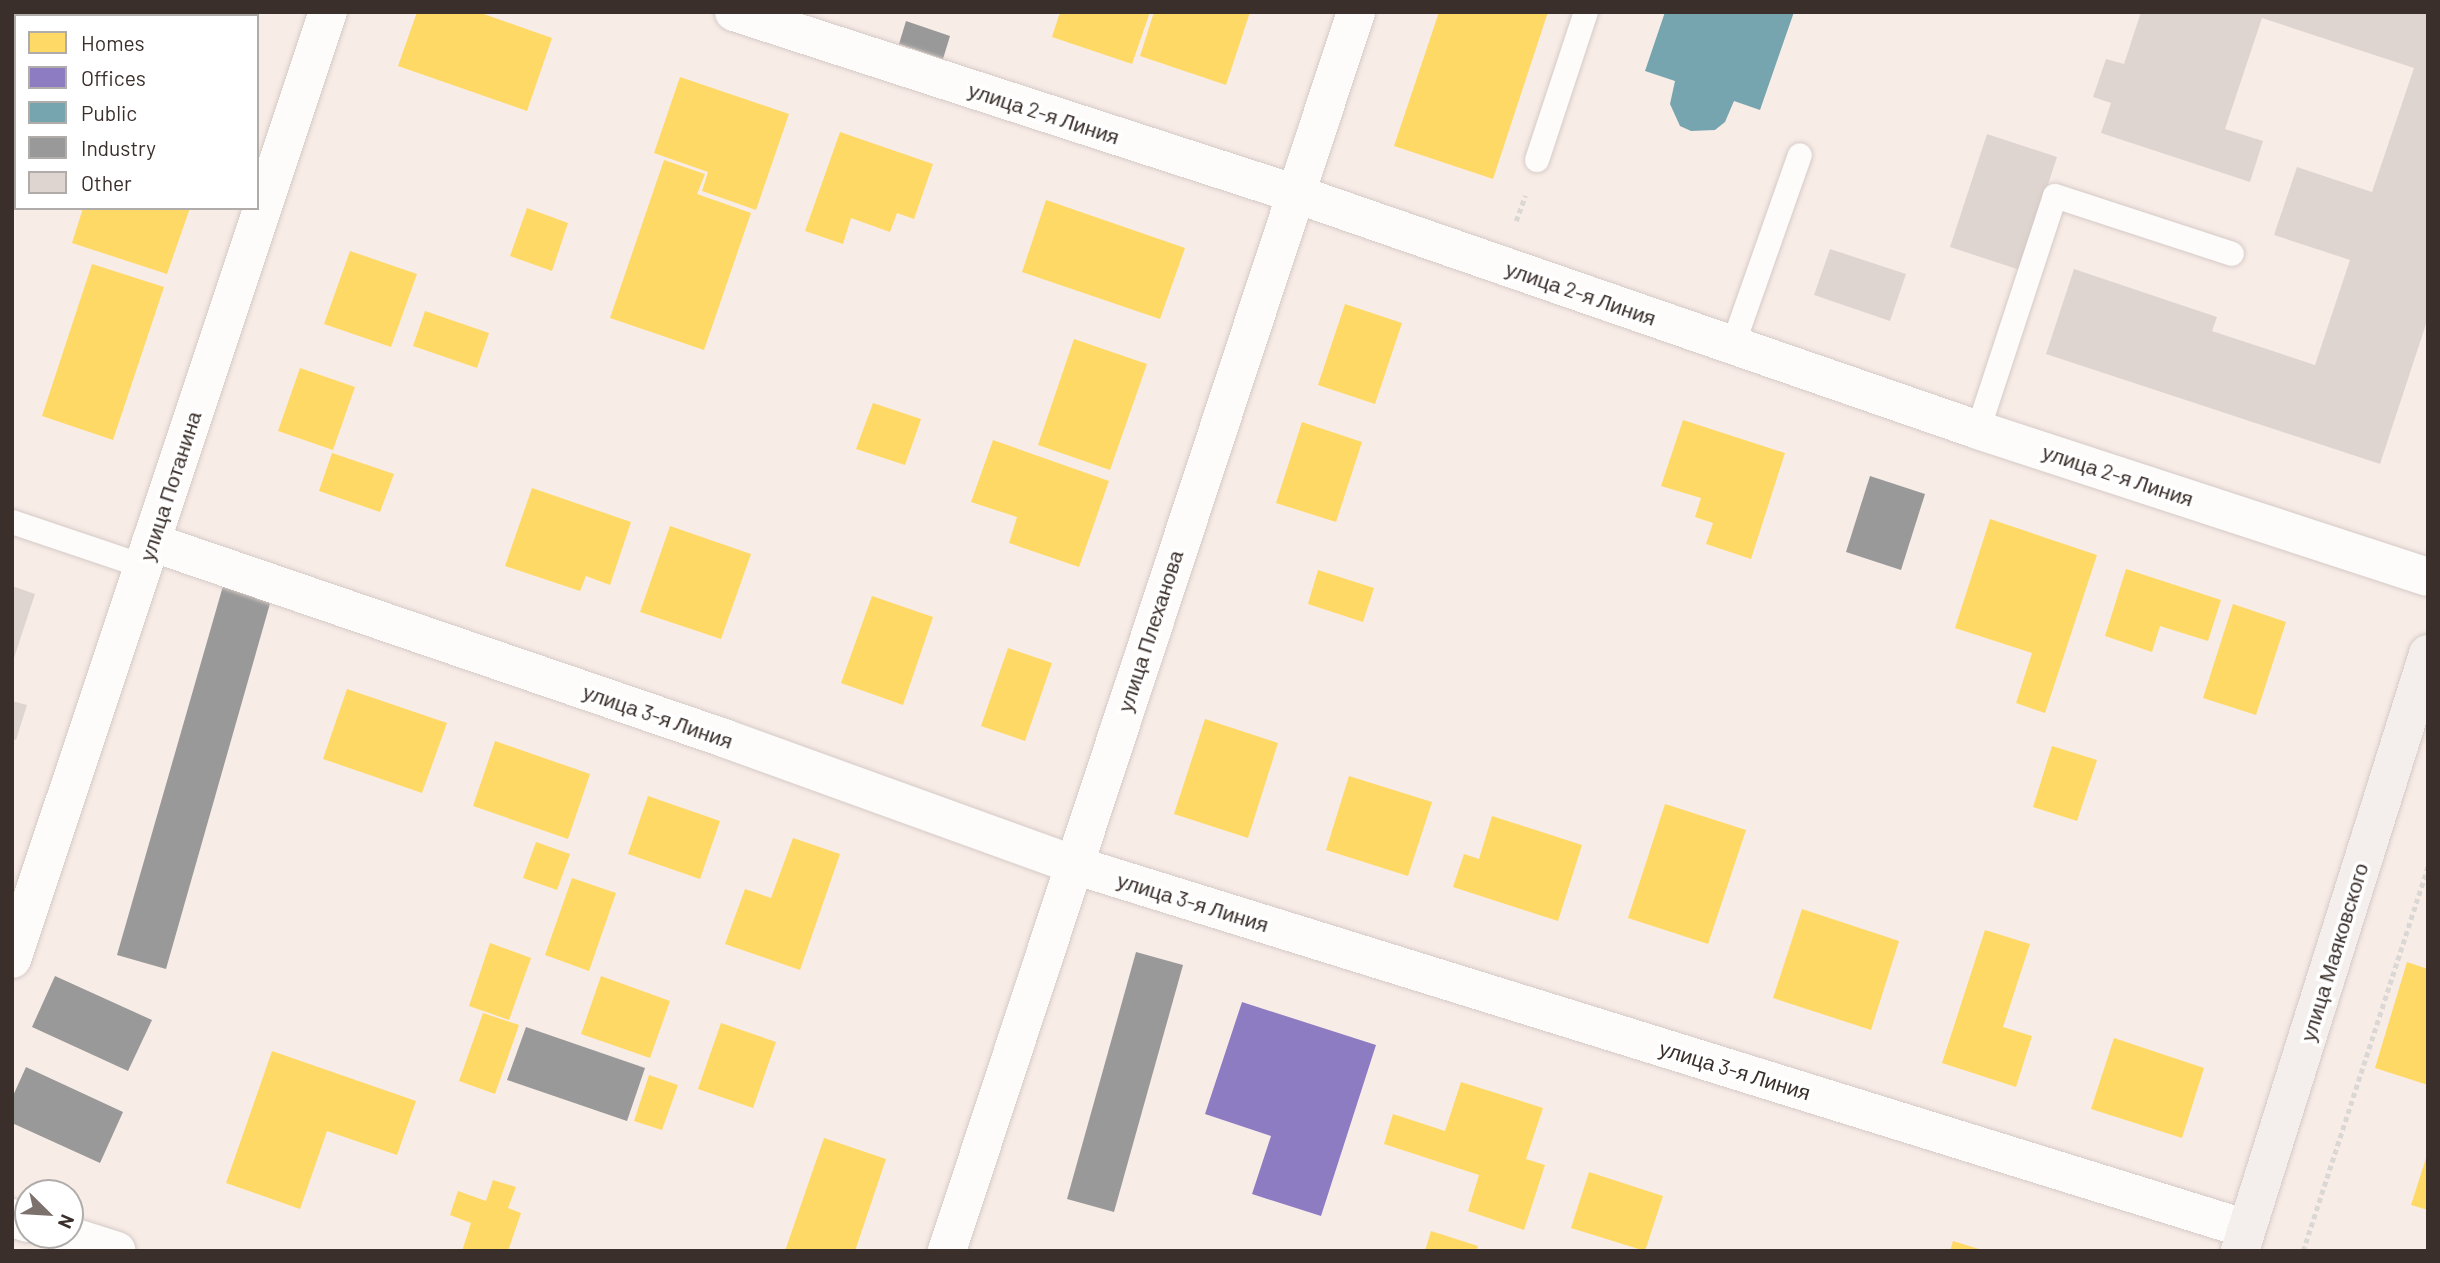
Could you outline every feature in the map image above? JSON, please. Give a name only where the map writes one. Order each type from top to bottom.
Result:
[{"type":"main road","name":"улица Маяковского","points":[[2244,1240],[2428,654]]},
{"type":"street","name":"улица Потанина","points":[[12,959],[23,889],[147,554],[328,12]]},
{"type":"street","name":"улица 2-я Линия","points":[[734,12],[1293,193],[1978,430],[2428,577]]},
{"type":"street","name":"улица Плеханова","points":[[947,1251],[1293,193],[1356,12]]},
{"type":"street","name":"улица 3-я Линия","points":[[147,554],[724,738],[1074,865],[2244,1240]]},
{"type":"street","points":[[84,1240],[117,1251]]},
{"type":"lane","points":[[1537,160],[1586,12]]},
{"type":"lane","points":[[1733,345],[1800,155]]},
{"type":"lane","points":[[1978,430],[2055,196],[2232,254]]},
{"type":"lane","points":[[12,522],[147,554]]},
{"type":"path","points":[[1502,265],[1537,160]]},
{"type":"path","points":[[2303,1251],[2428,867]]},
{"type":"building: Homes","points":[[34,12],[82,12],[49,14]]},
{"type":"building: Homes","points":[[197,12],[251,12],[224,14]]},
{"type":"building: Homes","points":[[417,12],[478,12],[552,38],[527,111],[398,66]]},
{"type":"building: Homes","points":[[1060,12],[1150,12],[1132,64],[1052,37]]},
{"type":"building: Homes","points":[[1154,12],[1250,12],[1226,85],[1140,56]]},
{"type":"building: Homes","points":[[1439,12],[1548,12],[1493,179],[1394,146]]},
{"type":"building: Homes","points":[[680,77],[789,114],[756,210],[702,191],[708,172],[654,153]]},
{"type":"building: Homes","points":[[12,96],[14,130],[12,129]]},
{"type":"building: Homes","points":[[840,132],[933,164],[914,219],[897,213],[890,232],[851,218],[843,244],[805,231]]},
{"type":"building: Homes","points":[[664,160],[705,174],[697,194],[751,213],[704,350],[610,318]]},
{"type":"building: Homes","points":[[1046,200],[1185,248],[1160,319],[1022,272]]},
{"type":"building: Homes","points":[[527,208],[568,223],[552,271],[510,256]]},
{"type":"building: Homes","points":[[82,210],[189,210],[167,274],[72,243]]},
{"type":"building: Homes","points":[[350,251],[417,274],[391,347],[324,324]]},
{"type":"building: Homes","points":[[92,264],[164,287],[113,440],[42,416]]},
{"type":"building: Homes","points":[[1345,304],[1402,323],[1375,404],[1318,385]]},
{"type":"building: Homes","points":[[425,311],[489,333],[477,368],[413,346]]},
{"type":"building: Homes","points":[[1074,339],[1147,364],[1110,470],[1038,445]]},
{"type":"building: Homes","points":[[300,368],[355,387],[333,450],[278,431]]},
{"type":"building: Homes","points":[[873,403],[921,419],[905,465],[856,449]]},
{"type":"building: Homes","points":[[1683,420],[1785,453],[1751,559],[1706,544],[1713,523],[1695,517],[1701,498],[1661,486]]},
{"type":"building: Homes","points":[[1302,422],[1362,442],[1336,522],[1276,503]]},
{"type":"building: Homes","points":[[993,440],[1109,481],[1079,567],[1009,543],[1017,517],[971,502]]},
{"type":"building: Homes","points":[[332,453],[394,474],[380,512],[319,491]]},
{"type":"building: Homes","points":[[532,488],[631,522],[610,585],[586,576],[580,591],[505,566]]},
{"type":"building: Homes","points":[[1990,519],[2097,555],[2045,713],[2016,703],[2032,653],[1955,628]]},
{"type":"building: Homes","points":[[670,526],[751,554],[721,639],[640,612]]},
{"type":"building: Homes","points":[[2126,569],[2221,600],[2208,641],[2160,626],[2152,652],[2105,636]]},
{"type":"building: Homes","points":[[1318,570],[1374,588],[1363,622],[1308,604]]},
{"type":"building: Homes","points":[[872,596],[933,617],[903,705],[841,683]]},
{"type":"building: Homes","points":[[2233,604],[2286,622],[2256,715],[2203,698]]},
{"type":"building: Homes","points":[[1008,648],[1052,663],[1025,741],[981,726]]},
{"type":"building: Homes","points":[[347,689],[447,723],[422,793],[323,759]]},
{"type":"building: Homes","points":[[1205,719],[1278,743],[1248,838],[1174,814]]},
{"type":"building: Homes","points":[[495,741],[590,774],[568,839],[473,806]]},
{"type":"building: Homes","points":[[2052,746],[2097,760],[2077,821],[2033,807]]},
{"type":"building: Homes","points":[[1349,776],[1432,802],[1408,876],[1326,850]]},
{"type":"building: Homes","points":[[648,796],[720,821],[700,879],[628,854]]},
{"type":"building: Homes","points":[[1665,804],[1746,830],[1708,944],[1628,918]]},
{"type":"building: Homes","points":[[1492,816],[1582,845],[1558,921],[1453,887],[1464,854],[1479,859]]},
{"type":"building: Homes","points":[[793,838],[840,854],[800,970],[725,944],[745,889],[771,898]]},
{"type":"building: Homes","points":[[536,842],[570,854],[557,890],[523,878]]},
{"type":"building: Homes","points":[[572,878],[616,893],[589,971],[545,955]]},
{"type":"building: Homes","points":[[1802,909],[1899,941],[1871,1030],[1773,998]]},
{"type":"building: Homes","points":[[1985,930],[2030,944],[2003,1027],[2032,1036],[2016,1087],[1942,1063]]},
{"type":"building: Homes","points":[[490,943],[531,958],[509,1020],[469,1006]]},
{"type":"building: Homes","points":[[2407,962],[2428,969],[2428,1085],[2375,1068]]},
{"type":"building: Homes","points":[[601,976],[670,1001],[650,1058],[581,1034]]},
{"type":"building: Homes","points":[[483,1013],[519,1025],[495,1094],[459,1081]]},
{"type":"building: Homes","points":[[721,1023],[776,1042],[753,1108],[698,1089]]},
{"type":"building: Homes","points":[[2114,1038],[2204,1068],[2182,1138],[2091,1109]]},
{"type":"building: Homes","points":[[272,1051],[416,1101],[397,1155],[327,1131],[300,1209],[226,1183]]},
{"type":"building: Homes","points":[[649,1075],[678,1085],[662,1130],[634,1121]]},
{"type":"building: Homes","points":[[1461,1082],[1543,1108],[1526,1159],[1545,1165],[1524,1230],[1468,1211],[1479,1175],[1384,1144],[1393,1114],[1445,1131]]},
{"type":"building: Homes","points":[[824,1138],[886,1159],[855,1251],[785,1251]]},
{"type":"building: Homes","points":[[2428,1155],[2428,1210],[2411,1205]]},
{"type":"building: Homes","points":[[1589,1172],[1663,1196],[1645,1251],[1571,1228]]},
{"type":"building: Homes","points":[[493,1180],[516,1187],[508,1208],[521,1213],[508,1251],[462,1251],[471,1223],[450,1215],[458,1191],[486,1201]]},
{"type":"building: Homes","points":[[1431,1231],[1478,1246],[1476,1251],[1425,1251]]},
{"type":"building: Homes","points":[[1953,1241],[1982,1250],[1982,1251],[1950,1251]]},
{"type":"building: Offices","points":[[1242,1002],[1376,1045],[1321,1216],[1252,1194],[1271,1136],[1205,1114]]},
{"type":"building: Public","points":[[1665,12],[1794,12],[1760,110],[1734,101],[1725,122],[1715,130],[1691,131],[1680,126],[1670,104],[1675,81],[1645,71]]},
{"type":"building: Industry","points":[[906,21],[950,36],[943,59],[899,44]]},
{"type":"building: Industry","points":[[1870,476],[1925,494],[1901,570],[1846,552]]},
{"type":"building: Industry","points":[[223,586],[271,600],[166,969],[117,955]]},
{"type":"building: Industry","points":[[1136,952],[1183,965],[1114,1212],[1067,1199]]},
{"type":"building: Industry","points":[[55,976],[152,1020],[128,1071],[32,1027]]},
{"type":"building: Industry","points":[[526,1027],[645,1068],[627,1121],[507,1080]]},
{"type":"building: Industry","points":[[26,1067],[123,1112],[100,1163],[12,1123],[12,1098]]},
{"type":"building: Other","points":[[2141,12],[2428,12],[2428,318],[2380,464],[2046,354],[2074,269],[2217,317],[2212,331],[2315,365],[2350,260],[2274,235],[2297,167],[2372,192],[2414,68],[2262,18],[2225,129],[2263,141],[2250,182],[2101,133],[2111,103],[2093,97],[2106,59],[2124,64]]},
{"type":"building: Other","points":[[1987,134],[2057,157],[2020,270],[1950,247]]},
{"type":"building: Other","points":[[1830,249],[1906,274],[1890,321],[1814,295]]},
{"type":"building: Other","points":[[12,586],[35,594],[13,661],[12,661]]},
{"type":"building: Other","points":[[12,701],[27,705],[16,740],[12,739]]}]
